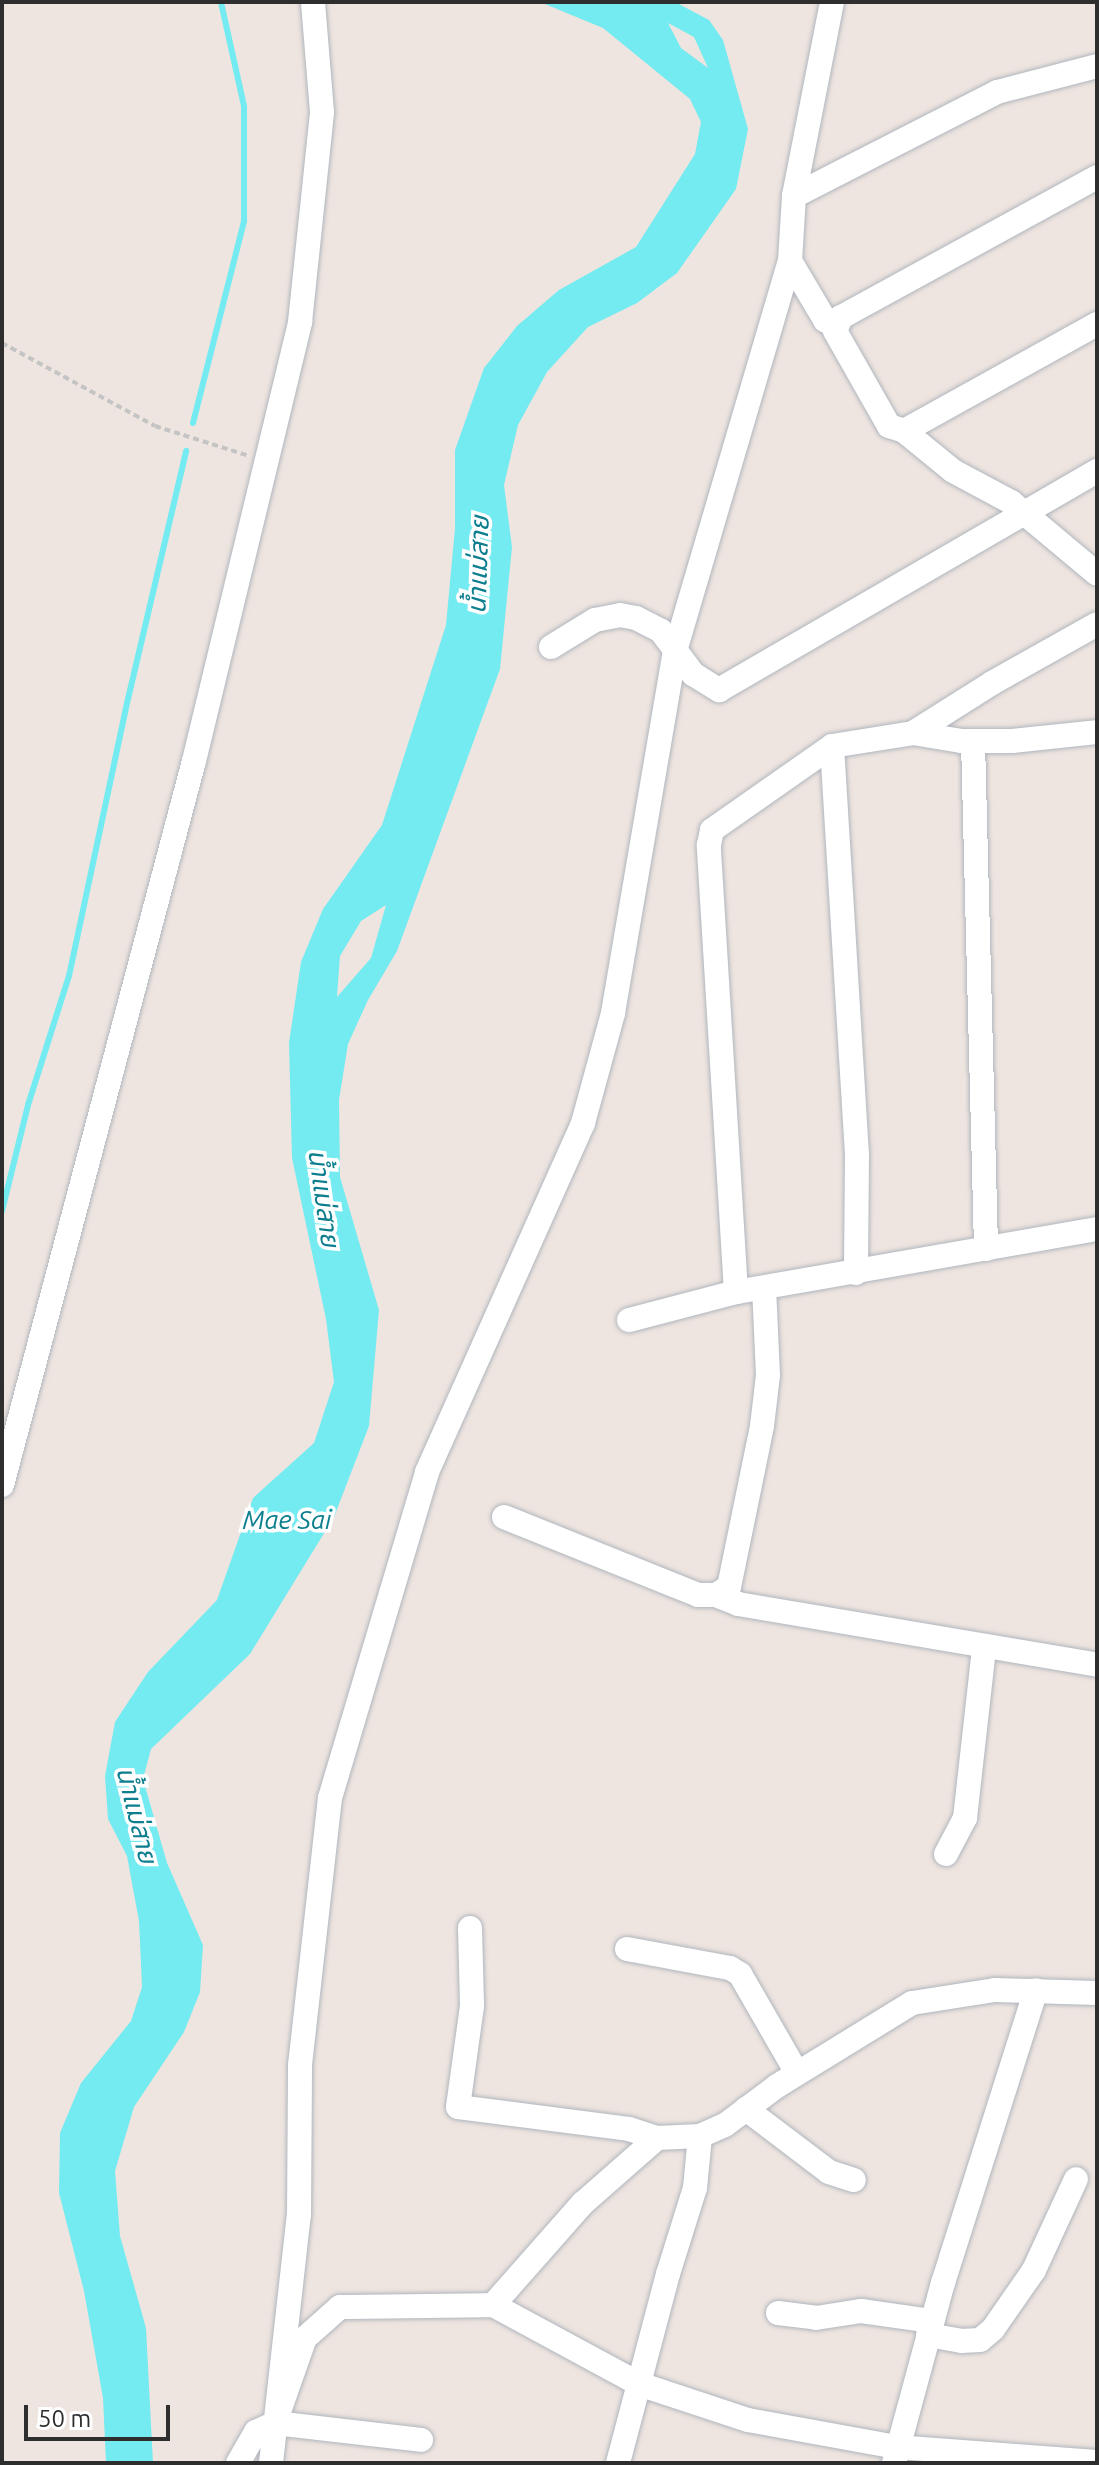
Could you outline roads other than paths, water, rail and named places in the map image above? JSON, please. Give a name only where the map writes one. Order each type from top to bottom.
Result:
[{"type":"street","points":[[2,1485],[194,761],[300,322],[322,112],[313,2]]},
{"type":"street","points":[[271,2463],[299,2215],[300,2065],[330,1798],[427,1472],[583,1123],[613,1013],[675,651],[790,261],[794,196],[832,2]]},
{"type":"street","points":[[794,196],[997,92],[1097,66]]},
{"type":"street","points":[[1097,177],[841,317],[835,326],[836,337],[889,426],[904,431],[953,471],[1011,502],[1097,574]]},
{"type":"street","points":[[790,261],[825,320],[835,326]]},
{"type":"street","points":[[904,431],[1097,324]]},
{"type":"street","points":[[551,647],[595,620],[620,615],[636,618],[661,631],[693,674],[719,690],[1097,471]]},
{"type":"street","points":[[913,733],[992,683],[1097,624]]},
{"type":"street","points":[[736,1292],[709,845],[712,830],[832,746],[913,733],[973,741],[1012,741],[1097,732]]},
{"type":"street","points":[[973,741],[986,1249]]},
{"type":"street","points":[[832,746],[857,1155],[856,1273]]},
{"type":"street","points":[[629,1320],[736,1292],[1097,1229]]},
{"type":"street","points":[[716,1595],[729,1587],[736,1563],[762,1426],[768,1375],[764,1288]]},
{"type":"street","points":[[504,1517],[698,1595],[716,1595],[738,1604],[1097,1665]]},
{"type":"street","points":[[946,1854],[965,1818],[984,1648]]},
{"type":"street","points":[[470,1928],[472,2006],[458,2107],[629,2129],[657,2138],[700,2136],[912,2003],[970,1993],[1036,1990],[1097,1993]]},
{"type":"street","points":[[627,1949],[730,1968],[740,1974],[797,2073]]},
{"type":"street","points":[[896,2455],[930,2328],[1036,1990]]},
{"type":"street","points":[[746,2109],[829,2172],[854,2180]]},
{"type":"street","points":[[618,2463],[695,2188],[700,2136]]},
{"type":"street","points":[[493,2305],[583,2203],[657,2138]]},
{"type":"street","points":[[778,2313],[816,2318],[861,2311],[930,2328],[961,2341],[980,2340],[993,2329],[1034,2270],[1076,2179]]},
{"type":"street","points":[[275,2423],[305,2338],[340,2307],[493,2305],[639,2384],[748,2420],[896,2455],[1097,2462]]},
{"type":"street","points":[[238,2463],[256,2432],[275,2423],[421,2440]]},
{"type":"water","name":"Mae Sai","points":[[540,2],[675,2],[709,20],[723,40],[748,129],[736,189],[677,273],[637,303],[588,327],[547,372],[518,425],[504,485],[512,547],[500,669],[397,951],[368,1000],[348,1044],[339,1100],[340,1177],[379,1310],[369,1426],[334,1517],[250,1654],[151,1749],[143,1779],[167,1863],[203,1945],[200,1992],[184,2032],[134,2107],[115,2171],[120,2236],[146,2328],[153,2463],[106,2463],[103,2398],[84,2291],[59,2193],[60,2133],[81,2083],[131,2021],[142,1987],[139,1921],[127,1856],[108,1819],[105,1776],[115,1722],[148,1672],[217,1600],[253,1498],[314,1443],[334,1382],[326,1319],[292,1158],[289,1043],[301,962],[323,909],[382,825],[446,625],[455,528],[455,450],[484,368],[517,326],[559,290],[636,247],[695,154],[701,122],[690,99],[603,28]],"holes":[[[668,23],[694,37],[708,68],[681,48]],[[386,905],[371,958],[337,997],[340,956],[361,921]]]},
{"type":"waterway","points":[[193,423],[244,221],[244,106],[221,2]]},
{"type":"waterway","points":[[2,1211],[28,1105],[69,976],[128,699],[186,451]]},
{"type":"water label","name":"น้ำแม่สาย","points":[[478,565]]},
{"type":"water label","name":"น้ำแม่สาย","points":[[324,1198]]},
{"type":"water label","name":"น้ำแม่สาย","points":[[137,1815]]}]
